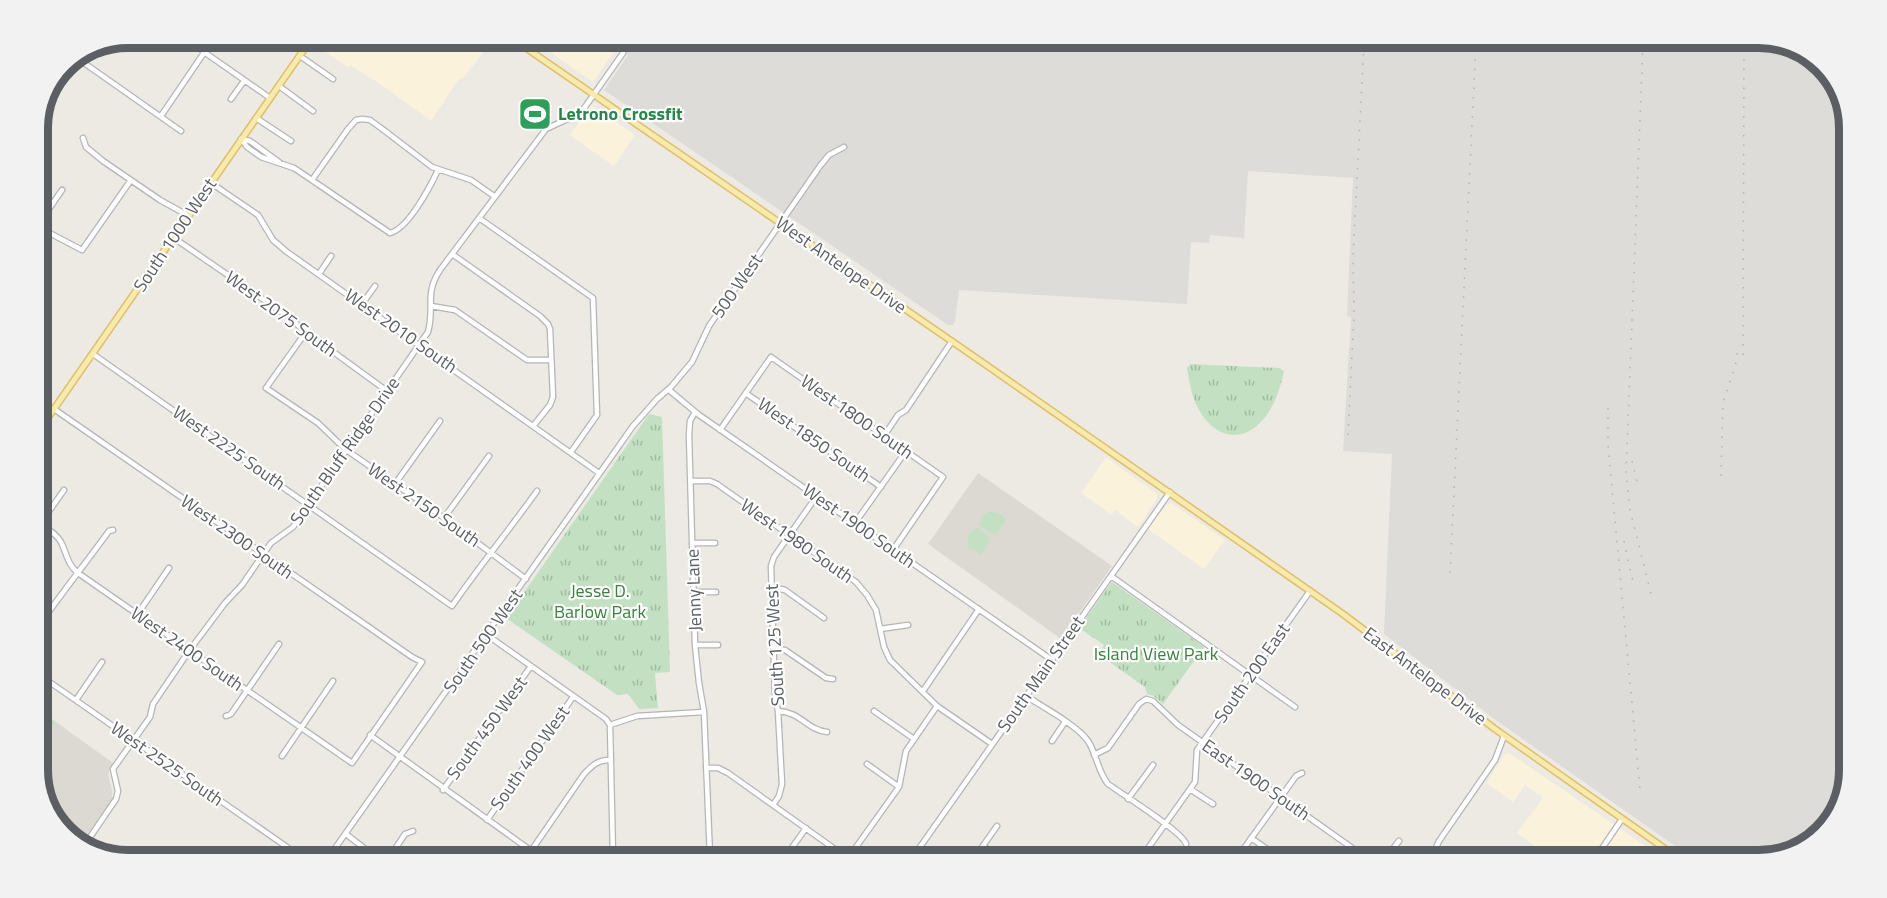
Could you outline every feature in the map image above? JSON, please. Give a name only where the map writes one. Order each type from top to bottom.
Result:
[{"type":"main road","name":"South 1000 West","points":[[48,418],[305,48]]},
{"type":"main road","name":"West Antelope Drive","points":[[526,48],[1170,492]]},
{"type":"main road","name":"East Antelope Drive","points":[[1170,492],[1376,638],[1504,736],[1667,850]]},
{"type":"street","points":[[198,48],[270,98]]},
{"type":"street","points":[[161,116],[207,48]]},
{"type":"street","name":"South Bluff Ridge Drive","points":[[89,839],[116,799],[118,791],[114,769],[150,717],[153,704],[189,651],[275,539],[293,527],[428,332],[432,284],[452,254],[546,129],[576,115],[623,53]]},
{"type":"street","points":[[300,56],[333,79]]},
{"type":"street","points":[[84,62],[181,131]]},
{"type":"street","points":[[231,99],[244,81]]},
{"type":"street","points":[[279,87],[313,111]]},
{"type":"street","points":[[256,118],[291,141]]},
{"type":"street","points":[[312,180],[348,129],[360,119],[370,120],[438,170],[471,180],[494,196]]},
{"type":"street","points":[[83,138],[86,147],[160,200],[189,216]]},
{"type":"street","points":[[241,139],[250,141],[279,162],[312,180],[386,232],[391,233],[402,226],[429,188],[438,170]]},
{"type":"street","name":"500 West","points":[[633,426],[657,399],[669,390],[692,362],[709,326],[820,166],[829,155],[844,147]]},
{"type":"street","points":[[48,231],[82,250],[131,180]]},
{"type":"street","name":"West 2010 South","points":[[211,183],[258,215],[278,244],[599,472]]},
{"type":"street","points":[[48,211],[62,190]]},
{"type":"street","points":[[479,218],[593,298],[597,415],[571,452]]},
{"type":"street","name":"West 2075 South","points":[[174,238],[286,315],[387,391]]},
{"type":"street","points":[[452,254],[548,324],[552,401],[534,425]]},
{"type":"street","points":[[319,274],[331,256]]},
{"type":"street","points":[[362,304],[375,286]]},
{"type":"street","points":[[431,306],[454,310],[527,360],[551,360]]},
{"type":"street","name":"West 2150 South","points":[[306,332],[266,388],[318,423],[345,449],[526,579]]},
{"type":"street","points":[[884,436],[898,415],[906,410],[952,341]]},
{"type":"street","name":"West 2225 South","points":[[93,354],[452,606],[481,564],[492,553]]},
{"type":"street","name":"West 1800 South","points":[[747,394],[771,357],[943,477],[892,550]]},
{"type":"street","name":"West 1900 South","points":[[669,390],[720,430],[1052,660]]},
{"type":"street","points":[[720,430],[747,394]]},
{"type":"street","name":"West 1850 South","points":[[747,394],[881,487]]},
{"type":"street","name":"West 2300 South","points":[[54,409],[262,556],[411,657],[422,662],[370,735]]},
{"type":"street","name":"Jenny Lane","points":[[695,412],[690,422],[689,435],[695,645],[704,712],[710,850]]},
{"type":"street","points":[[395,484],[440,421]]},
{"type":"street","name":"South 500 West","points":[[334,850],[488,635],[633,426]]},
{"type":"street","points":[[855,524],[906,451]]},
{"type":"street","points":[[444,518],[489,456]]},
{"type":"street","name":"West 1980 South","points":[[691,481],[710,481],[717,484],[856,582],[876,610],[884,647],[890,660],[937,706],[993,744]]},
{"type":"street","points":[[48,511],[64,490]]},
{"type":"street","points":[[492,553],[537,491]]},
{"type":"street","name":"South Main Street","points":[[918,850],[1170,492]]},
{"type":"street","name":"South 125 West","points":[[773,805],[779,796],[782,784],[778,711],[775,697],[771,566],[774,557],[816,497]]},
{"type":"street","name":"West 2400 South","points":[[48,530],[62,543],[69,565],[78,573],[352,763],[370,735]]},
{"type":"street","points":[[48,613],[72,578],[109,531],[113,530]]},
{"type":"street","points":[[693,543],[715,543]]},
{"type":"street","points":[[137,615],[169,568]]},
{"type":"street","points":[[1111,576],[1295,707]]},
{"type":"street","points":[[771,590],[785,590],[824,618]]},
{"type":"street","name":"South 200 East","points":[[1147,850],[1196,782],[1196,757],[1203,742],[1310,591]]},
{"type":"street","points":[[694,592],[716,592]]},
{"type":"street","points":[[923,691],[979,609]]},
{"type":"street","points":[[880,629],[908,625]]},
{"type":"street","points":[[488,635],[610,724],[614,850]]},
{"type":"street","points":[[226,716],[231,714],[279,644]]},
{"type":"street","points":[[695,645],[718,645]]},
{"type":"street","points":[[773,648],[785,650],[826,678],[833,679]]},
{"type":"street","points":[[76,700],[102,662]]},
{"type":"street","name":"South 450 West","points":[[443,790],[531,666]]},
{"type":"street","name":"West 2525 South","points":[[48,681],[291,850]]},
{"type":"street","points":[[282,756],[333,681]]},
{"type":"street","name":"South 400 West","points":[[486,820],[573,696]]},
{"type":"street","points":[[1026,696],[1086,739],[1102,777],[1108,784],[1165,824],[1184,839],[1186,844]]},
{"type":"street","name":"East 1900 South","points":[[1094,754],[1108,748],[1139,704],[1146,699],[1153,701],[1178,725],[1355,850]]},
{"type":"street","points":[[853,850],[899,787],[906,751],[937,706]]},
{"type":"street","points":[[778,711],[791,712],[819,731],[827,732]]},
{"type":"street","points":[[874,711],[914,740]]},
{"type":"street","points":[[610,724],[637,716],[704,712]]},
{"type":"street","points":[[1052,741],[1065,722]]},
{"type":"street","points":[[370,735],[443,790],[530,850]]},
{"type":"street","points":[[1435,850],[1495,760],[1504,736]]},
{"type":"street","points":[[532,850],[593,764],[611,760]]},
{"type":"street","points":[[867,764],[899,787]]},
{"type":"street","points":[[1128,799],[1153,765]]},
{"type":"street","points":[[706,768],[718,768],[728,773],[838,850]]},
{"type":"street","points":[[1243,850],[1296,776],[1302,773]]},
{"type":"street","points":[[1190,789],[1213,804]]},
{"type":"street","points":[[1601,850],[1622,819]]},
{"type":"street","points":[[980,850],[997,826]]},
{"type":"street","points":[[790,850],[806,828]]},
{"type":"street","points":[[394,850],[405,834],[413,831]]},
{"type":"street","points":[[346,834],[367,850]]},
{"type":"street","points":[[1251,838],[1268,850]]},
{"type":"street","points":[[1392,850],[1399,841]]},
{"type":"street","points":[[983,846],[989,850]]},
{"type":"shaded area","points":[[320,48],[491,48],[484,51],[464,77],[458,80],[431,121],[379,83],[350,65],[348,67]]},
{"type":"shaded area","points":[[544,48],[616,48],[593,82]]},
{"type":"shaded area","points":[[627,48],[1759,48],[1789,54],[1799,59],[1816,71],[1828,88],[1839,123],[1839,770],[1833,800],[1828,810],[1816,827],[1780,847],[1759,850],[1681,850],[1497,721],[1384,634],[1392,454],[1343,451],[1351,317],[1347,316],[1353,178],[1248,171],[1244,238],[1210,235],[1209,243],[1191,242],[1187,304],[959,290],[955,321],[953,325],[948,325],[604,90],[628,55],[624,52]]},
{"type":"shaded area","points":[[591,105],[635,135],[614,166],[570,135]]},
{"type":"shaded area","points":[[1106,457],[1157,494],[1157,499],[1138,527],[1115,510],[1111,514],[1081,493]]},
{"type":"shaded area","points":[[978,473],[1112,566],[1061,639],[928,544]]},
{"type":"shaded area","points":[[1171,503],[1225,540],[1204,569],[1148,529]]},
{"type":"shaded area","points":[[56,722],[113,763],[108,774],[112,800],[85,837],[71,827],[52,796],[48,775],[48,734]]},
{"type":"shaded area","points":[[1509,753],[1651,850],[1540,850],[1517,833],[1543,798],[1525,785],[1513,802],[1486,783],[1505,754]]},
{"type":"green space","points":[[1190,364],[1279,368],[1284,371],[1275,401],[1261,422],[1252,430],[1231,435],[1212,426],[1196,404],[1187,368]]},
{"type":"green space","name":"Jesse D. Barlow Park","points":[[649,414],[662,417],[670,672],[655,673],[658,708],[639,709],[628,694],[617,695],[506,618]]},
{"type":"green space","points":[[989,511],[1001,514],[1006,520],[997,533],[992,534],[979,525],[983,515]]},
{"type":"green space","points":[[977,528],[989,537],[990,541],[981,554],[969,548],[968,544],[970,533]]},
{"type":"green space","name":"Island View Park","points":[[1112,582],[1204,647],[1163,704],[1154,696],[1147,694],[1145,687],[1098,654],[1104,645],[1079,628]]},
{"type":"green space","points":[[48,716],[56,722],[48,734]]},
{"type":"railway","points":[[1348,435],[1354,314],[1353,257],[1364,48]]},
{"type":"railway","points":[[1450,573],[1476,48]]},
{"type":"railway","points":[[1643,48],[1626,472],[1630,510],[1652,598]]},
{"type":"railway","points":[[1743,355],[1744,48]]},
{"type":"railway","points":[[1721,476],[1723,402],[1735,367],[1739,345]]},
{"type":"railway","points":[[1608,408],[1608,445],[1640,790]]},
{"type":"railway","points":[[1632,461],[1637,482]]},
{"type":"railway","points":[[1624,541],[1633,582]]},
{"type":"place","name":"Letrono Crossfit","points":[[535,114]]}]
